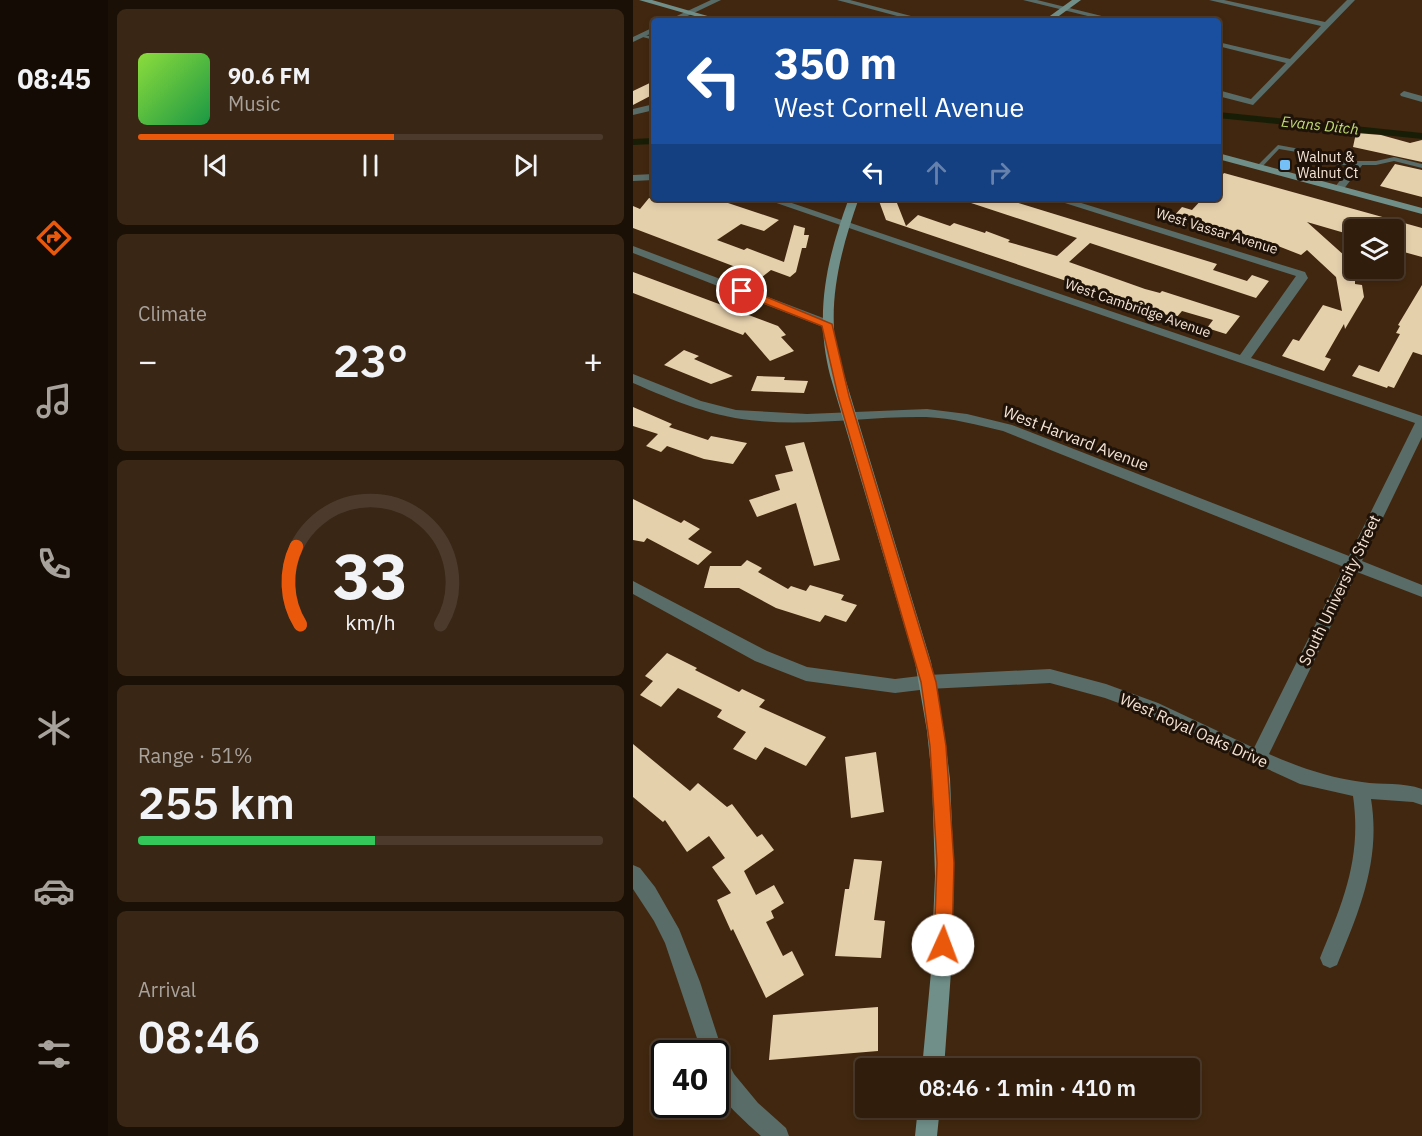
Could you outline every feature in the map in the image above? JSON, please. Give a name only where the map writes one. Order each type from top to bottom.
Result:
[{"type":"street","points":[[643,0],[689,12],[698,18]]},
{"type":"street","points":[[676,18],[717,0]]},
{"type":"street","points":[[841,0],[914,18]]},
{"type":"street","points":[[1027,0],[1105,18]]},
{"type":"street","points":[[1052,18],[1077,0]]},
{"type":"street","points":[[1213,0],[1327,25]]},
{"type":"street","points":[[1221,94],[1253,102],[1351,0]]},
{"type":"street","points":[[637,38],[651,31]]},
{"type":"street","points":[[1221,45],[1292,62]]},
{"type":"street","points":[[1404,94],[1422,99]]},
{"type":"street","points":[[633,112],[651,108]]},
{"type":"street","points":[[1221,157],[1422,210]]},
{"type":"street","points":[[1339,188],[1357,164]]},
{"type":"street","points":[[633,178],[651,177]]},
{"type":"street","name":"West Cambridge Avenue","points":[[776,201],[1422,422]]},
{"type":"street","points":[[852,201],[844,224],[831,283],[827,324],[833,357],[849,415],[928,682],[938,746],[945,863],[942,986],[934,1058]]},
{"type":"street","name":"West Vassar Avenue","points":[[1064,201],[1301,274],[1302,278],[1242,360]]},
{"type":"street","points":[[633,249],[827,324]]},
{"type":"street","name":"West Harvard Avenue","points":[[633,378],[695,405],[737,415],[786,418],[929,413],[971,418],[1007,428],[1422,591]]},
{"type":"street","name":"South University Street","points":[[1258,758],[1422,422]]},
{"type":"street","name":"West Royal Oaks Drive","points":[[633,587],[761,656],[806,674],[895,686],[928,682],[1050,676],[1152,708],[1306,778],[1361,790],[1413,794],[1422,797]]},
{"type":"street","points":[[1330,958],[1363,874],[1367,818],[1361,790]]},
{"type":"street","points":[[633,874],[643,886],[675,942],[709,1040]]},
{"type":"street","points":[[729,1085],[742,1105],[778,1136]]},
{"type":"street","points":[[926,1136],[928,1118]]},
{"type":"lane","points":[[1259,167],[1278,147],[1298,150],[1339,163],[1357,164],[1394,159],[1421,166]]},
{"type":"building","points":[[651,82],[651,96],[633,105],[633,91]]},
{"type":"building","points":[[1356,133],[1381,135],[1410,143],[1422,140],[1422,162],[1353,147]]},
{"type":"building","points":[[1395,164],[1422,170],[1422,197],[1380,186]]},
{"type":"building","points":[[1224,173],[1390,219],[1344,219],[1344,233],[1307,222],[1344,255],[1344,279],[1355,279],[1355,284],[1362,285],[1364,297],[1345,329],[1344,324],[1325,357],[1331,359],[1324,371],[1282,356],[1293,339],[1299,341],[1323,305],[1342,311],[1336,277],[1307,250],[1301,255],[1278,246],[1277,248],[1267,246],[1173,217],[1182,207],[1192,210],[1200,201],[1221,201],[1221,176]]},
{"type":"building","points":[[649,198],[651,201],[722,201],[779,220],[764,231],[741,224],[717,240],[784,262],[794,225],[805,228],[804,235],[809,235],[806,248],[802,248],[796,272],[790,277],[771,270],[762,277],[633,228],[633,206],[640,209]]},
{"type":"building","points":[[879,201],[896,201],[906,226],[918,215],[950,226],[954,223],[985,233],[986,231],[1010,240],[1008,242],[1057,256],[1077,238],[965,201],[1012,201],[1217,264],[1213,270],[1247,281],[1252,275],[1269,281],[1256,298],[1090,243],[1069,262],[1145,289],[1160,293],[1162,291],[1240,316],[1226,334],[1207,328],[1213,320],[1182,311],[1176,318],[886,220]]},
{"type":"building","points":[[1404,223],[1422,228],[1422,257],[1404,252]]},
{"type":"building","points":[[633,272],[778,326],[786,335],[781,337],[794,351],[770,361],[745,332],[743,335],[633,293]]},
{"type":"building","points":[[1422,285],[1422,355],[1413,352],[1394,388],[1388,386],[1387,388],[1352,376],[1359,365],[1379,372],[1400,334],[1396,333],[1400,326],[1398,325]]},
{"type":"building","points":[[684,350],[699,356],[694,359],[733,376],[711,384],[664,365]]},
{"type":"building","points":[[757,376],[808,381],[804,393],[751,391]]},
{"type":"building","points":[[633,407],[672,424],[669,427],[708,440],[711,436],[747,443],[733,464],[704,459],[667,446],[661,452],[646,446],[658,434],[633,426]]},
{"type":"building","points":[[804,442],[840,560],[814,566],[796,503],[757,517],[749,500],[780,490],[775,475],[793,471],[785,446]]},
{"type":"building","points":[[633,499],[681,523],[684,520],[700,529],[688,539],[712,552],[698,565],[647,538],[644,542],[633,540]]},
{"type":"building","points":[[747,560],[762,568],[758,572],[788,589],[791,586],[806,591],[810,585],[844,595],[841,600],[857,605],[846,622],[825,615],[820,622],[776,608],[739,588],[704,588],[710,566],[741,566]]},
{"type":"building","points":[[667,653],[739,692],[742,689],[765,700],[759,707],[826,737],[806,766],[765,747],[756,760],[733,749],[746,732],[717,717],[722,710],[678,688],[661,707],[640,695],[653,681],[645,676]]},
{"type":"building","points":[[633,744],[690,791],[698,783],[727,807],[732,804],[757,837],[762,834],[774,850],[744,871],[756,895],[774,885],[784,903],[771,911],[774,918],[766,922],[783,956],[792,951],[804,975],[766,998],[717,900],[731,893],[712,867],[725,858],[709,836],[687,852],[665,820],[663,822],[633,797]]},
{"type":"building","points":[[876,752],[884,812],[851,818],[845,757]]},
{"type":"building","points":[[854,859],[882,861],[874,920],[885,921],[881,958],[835,956],[845,889],[849,889]]},
{"type":"building","points":[[878,1007],[878,1051],[769,1060],[773,1015]]},
{"type":"waterway","name":"Evans Ditch","points":[[1221,115],[1422,136]]},
{"type":"waterway","name":"Evans Ditch","points":[[633,142],[651,141]]},
{"type":"place","name":"Walnut & Walnut Ct","points":[[1285,165]]},
{"type":"route","points":[[742,291],[827,324],[843,396],[928,682],[938,746],[945,863],[943,945]]}]
